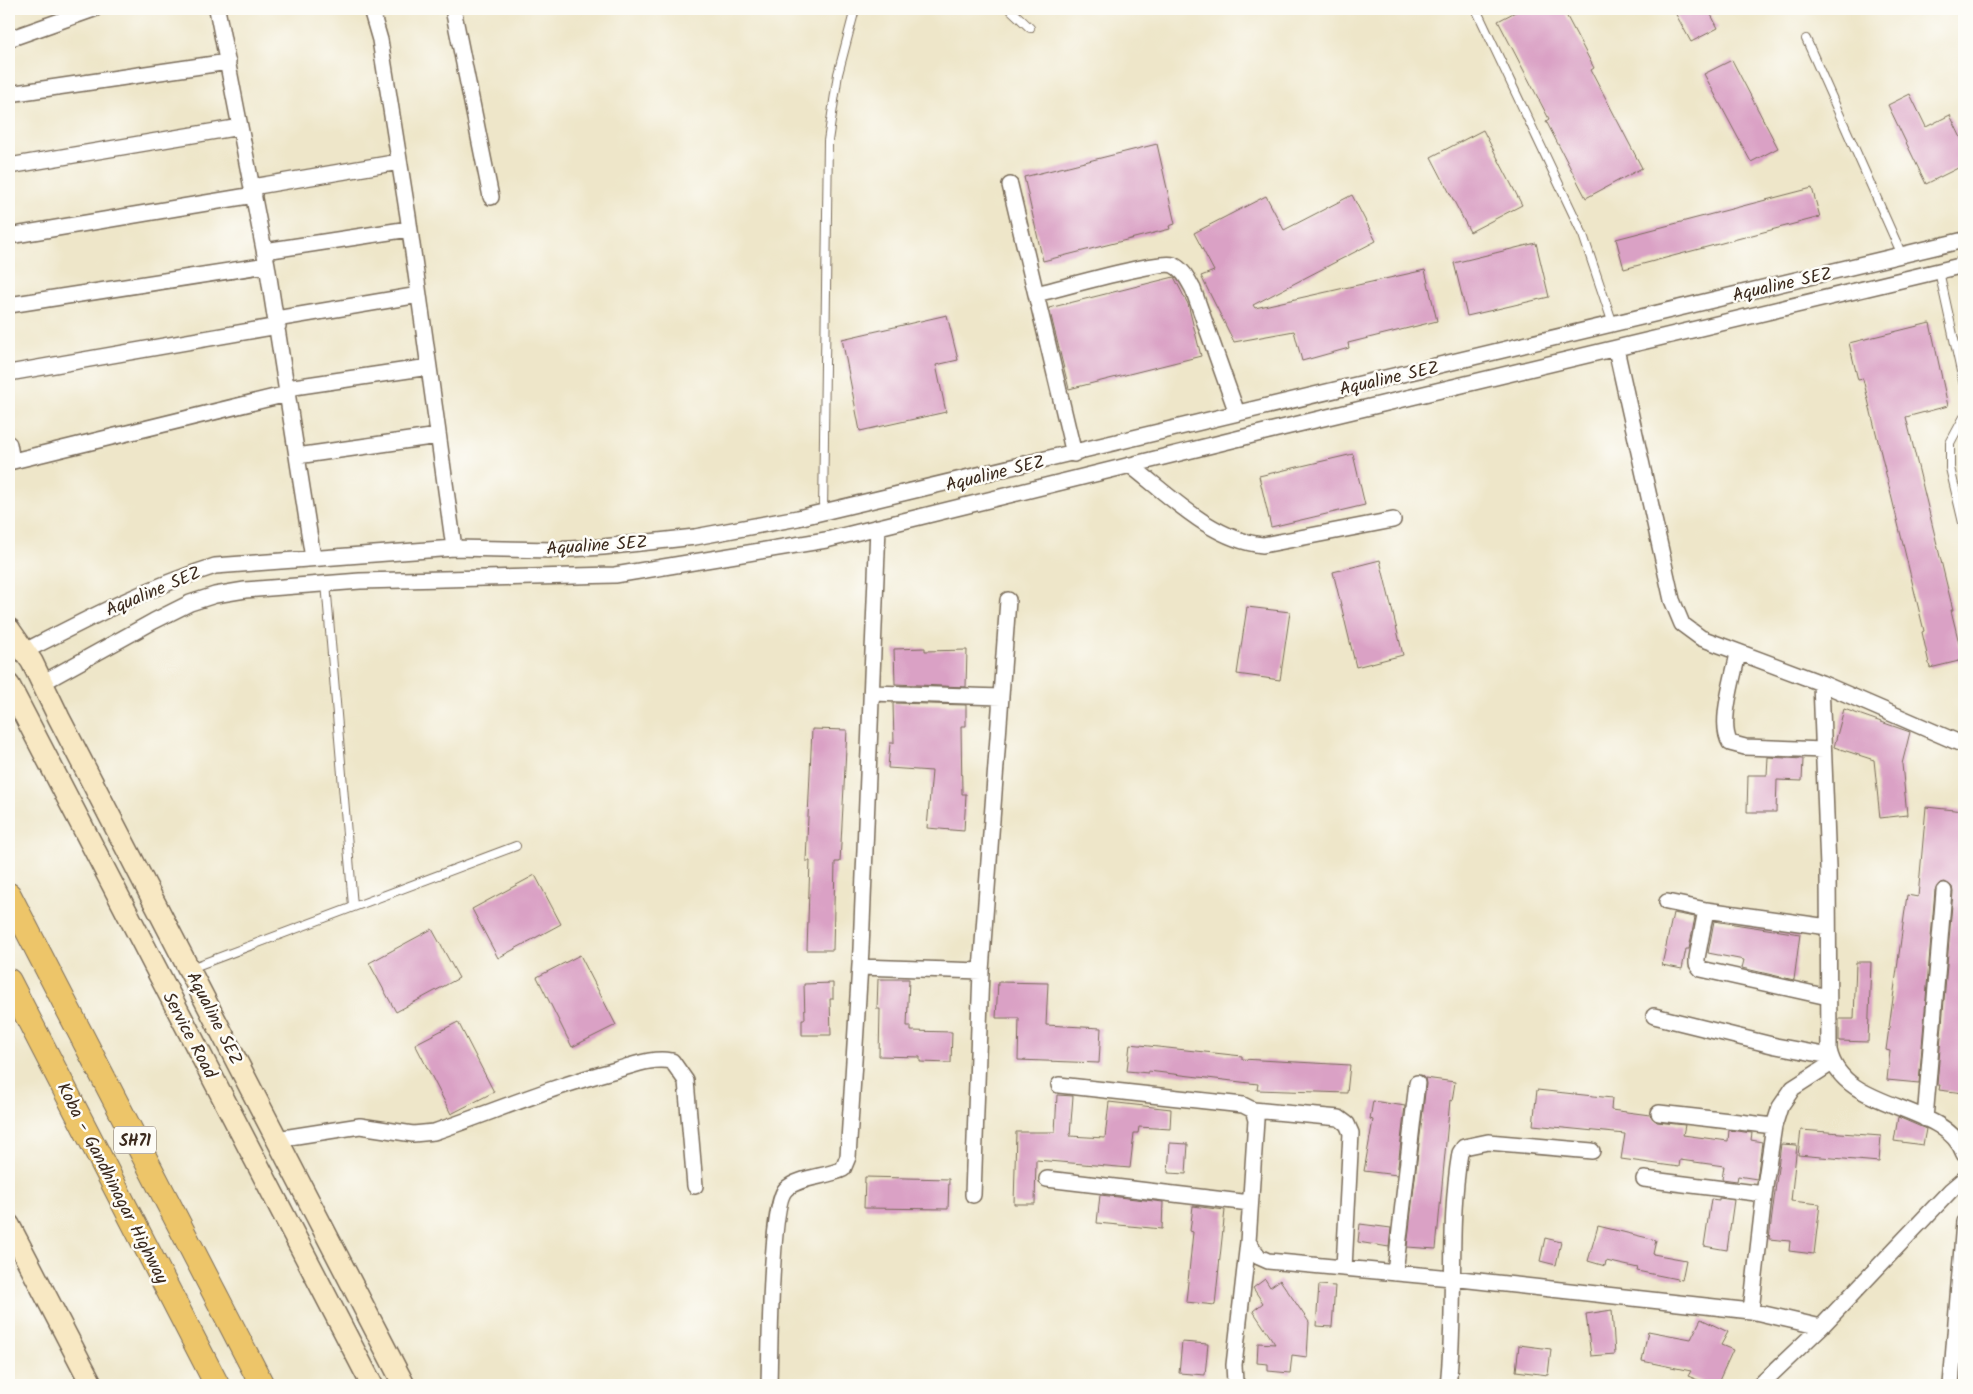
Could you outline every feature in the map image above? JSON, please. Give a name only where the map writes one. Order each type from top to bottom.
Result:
[{"type":"main road","name":"SH71","points":[[9,895],[262,1385]]},
{"type":"main road","name":"Koba - Gandhinagar Highway","points":[[9,981],[217,1385]]},
{"type":"street","points":[[9,39],[94,9]]},
{"type":"street","points":[[217,9],[266,258],[313,558]]},
{"type":"street","points":[[370,9],[380,40],[454,548]]},
{"type":"street","points":[[453,9],[491,197]]},
{"type":"street","points":[[9,94],[228,62]]},
{"type":"street","points":[[9,166],[240,127]]},
{"type":"street","points":[[9,236],[399,162]]},
{"type":"street","points":[[1010,185],[1074,454]]},
{"type":"street","points":[[9,305],[266,258],[409,229]]},
{"type":"street","name":"Aqualine SEZ","points":[[25,651],[88,618],[177,578],[215,566],[454,548],[554,550],[604,547],[696,537],[823,513],[1964,240]]},
{"type":"street","points":[[1036,294],[1162,264],[1172,265],[1182,271],[1193,289],[1237,413]]},
{"type":"street","points":[[42,683],[190,603],[245,590],[421,578],[615,575],[784,548],[878,527],[1964,265]]},
{"type":"street","points":[[9,373],[418,295]]},
{"type":"street","points":[[1616,349],[1672,600],[1682,624],[1701,638],[1738,654],[1820,683],[1964,744]]},
{"type":"street","points":[[9,444],[10,462],[287,391],[429,367]]},
{"type":"street","points":[[297,456],[438,436]]},
{"type":"street","points":[[1130,465],[1211,528],[1248,544],[1263,545],[1393,520]]},
{"type":"street","points":[[770,1385],[774,1254],[779,1200],[786,1189],[800,1182],[833,1175],[843,1169],[848,1157],[860,966],[878,527]]},
{"type":"street","points":[[973,1195],[981,971],[1008,600]]},
{"type":"street","name":"Aqualine SEZ","points":[[9,629],[25,651],[42,683],[404,1385]]},
{"type":"street","points":[[1738,654],[1725,722],[1725,735],[1730,743],[1745,747],[1823,750]]},
{"type":"street","points":[[1820,683],[1828,868],[1828,997],[1831,1059],[1840,1074],[1862,1092],[1925,1119],[1954,1135],[1963,1145]]},
{"type":"street","name":"Service Road","points":[[9,684],[372,1385]]},
{"type":"street","points":[[871,693],[1000,697]]},
{"type":"street","points":[[1925,1119],[1944,890]]},
{"type":"street","points":[[1667,902],[1706,910],[1828,927]]},
{"type":"street","points":[[1706,910],[1697,958],[1697,964],[1700,969],[1828,997]]},
{"type":"street","points":[[860,966],[981,971]]},
{"type":"street","points":[[1654,1016],[1831,1059]]},
{"type":"street","points":[[277,1139],[360,1126],[413,1134],[434,1132],[576,1080],[650,1060],[663,1059],[672,1062],[686,1081],[694,1186]]},
{"type":"street","points":[[1751,1311],[1764,1194],[1774,1126],[1780,1107],[1787,1094],[1831,1059]]},
{"type":"street","points":[[1395,1273],[1417,1083]]},
{"type":"street","points":[[1059,1085],[1242,1105],[1253,1110],[1339,1118],[1347,1124],[1351,1133],[1344,1268]]},
{"type":"street","points":[[1238,1385],[1235,1382],[1234,1365],[1248,1242],[1256,1120],[1253,1110]]},
{"type":"street","points":[[1659,1113],[1774,1126]]},
{"type":"street","points":[[1448,1385],[1451,1278],[1458,1163],[1464,1147],[1488,1142],[1592,1151]]},
{"type":"street","points":[[1047,1179],[1250,1203]]},
{"type":"street","points":[[1644,1179],[1764,1194]]},
{"type":"street","points":[[1760,1385],[1821,1327],[1955,1186],[1964,1179]]},
{"type":"street","points":[[1951,1385],[1964,1222]]},
{"type":"street","points":[[9,1225],[92,1385]]},
{"type":"street","points":[[1248,1242],[1259,1256],[1268,1261],[1451,1278],[1751,1311],[1821,1327]]},
{"type":"lane","points":[[823,513],[828,141],[838,74],[856,9]]},
{"type":"lane","points":[[1010,9],[1030,28]]},
{"type":"lane","points":[[1476,9],[1583,235],[1613,324]]},
{"type":"lane","points":[[1806,39],[1902,255]]},
{"type":"lane","points":[[1938,271],[1964,385]]},
{"type":"lane","points":[[1964,417],[1950,443],[1950,468],[1964,527]]},
{"type":"lane","points":[[326,583],[353,906]]},
{"type":"lane","points":[[189,969],[516,846]]},
{"type":"building","points":[[1521,9],[1563,9],[1594,68],[1591,70],[1642,168],[1586,198],[1546,121],[1549,119],[1498,21]]},
{"type":"building","points":[[1673,9],[1708,9],[1718,28],[1691,42]]},
{"type":"building","points":[[1732,60],[1778,148],[1751,162],[1704,74]]},
{"type":"building","points":[[1910,94],[1926,127],[1950,115],[1964,144],[1964,165],[1926,184],[1888,105]]},
{"type":"building","points":[[1483,130],[1522,205],[1470,232],[1431,157]]},
{"type":"building","points":[[1157,144],[1175,224],[1169,226],[1170,229],[1043,261],[1024,177]]},
{"type":"building","points":[[1812,188],[1820,217],[1624,269],[1616,239]]},
{"type":"building","points":[[1352,195],[1376,241],[1253,305],[1255,308],[1425,270],[1437,321],[1348,343],[1349,348],[1302,361],[1294,331],[1234,342],[1201,276],[1214,271],[1194,233],[1266,196],[1284,230]]},
{"type":"building","points":[[1536,243],[1549,297],[1467,316],[1454,263]]},
{"type":"building","points":[[1174,277],[1188,304],[1201,356],[1069,389],[1049,308]]},
{"type":"building","points":[[947,315],[958,360],[936,365],[946,412],[860,431],[842,339]]},
{"type":"building","points":[[1930,323],[1948,406],[1906,417],[1953,610],[1951,610],[1963,660],[1930,668],[1922,632],[1924,631],[1863,379],[1858,380],[1849,343]]},
{"type":"building","points":[[1353,454],[1365,505],[1271,527],[1259,476]]},
{"type":"building","points":[[1380,560],[1403,655],[1356,667],[1333,572]]},
{"type":"building","points":[[1247,607],[1290,612],[1280,680],[1237,674]]},
{"type":"building","points":[[925,648],[925,651],[967,650],[966,687],[895,684],[894,649]]},
{"type":"building","points":[[893,703],[966,705],[966,726],[961,726],[962,794],[966,794],[964,831],[927,828],[932,771],[888,768],[890,743],[894,743]]},
{"type":"building","points":[[1844,709],[1910,732],[1902,764],[1907,815],[1880,818],[1874,760],[1834,747]]},
{"type":"building","points":[[812,729],[847,730],[840,862],[835,862],[833,950],[807,950],[810,861],[806,861]]},
{"type":"building","points":[[1768,757],[1803,759],[1802,781],[1777,780],[1776,812],[1747,812],[1748,775],[1767,775]]},
{"type":"building","points":[[1926,807],[1964,811],[1964,1093],[1939,1090],[1940,1085],[1937,1085],[1953,892],[1952,887],[1945,882],[1940,883],[1935,890],[1919,1083],[1887,1080],[1890,1051],[1886,1050],[1907,895],[1918,897]]},
{"type":"building","points":[[535,875],[561,924],[498,958],[472,909]]},
{"type":"building","points":[[1673,913],[1695,917],[1689,949],[1686,949],[1682,969],[1662,965]]},
{"type":"building","points":[[1714,921],[1800,934],[1794,980],[1742,968],[1744,960],[1708,953]]},
{"type":"building","points":[[432,929],[459,978],[396,1012],[369,963]]},
{"type":"building","points":[[580,955],[616,1025],[572,1047],[537,977]]},
{"type":"building","points":[[1856,962],[1871,962],[1868,1042],[1839,1041],[1839,1019],[1854,1019]]},
{"type":"building","points":[[878,979],[909,979],[907,1026],[911,1026],[911,1031],[952,1032],[951,1063],[920,1062],[920,1057],[879,1056],[880,1009],[877,1009]]},
{"type":"building","points":[[998,982],[1048,983],[1046,1025],[1101,1028],[1099,1063],[1018,1060],[1019,1018],[996,1018]]},
{"type":"building","points":[[833,983],[833,999],[830,999],[831,1035],[802,1035],[802,1019],[805,1019],[804,984]]},
{"type":"building","points":[[458,1022],[494,1092],[451,1114],[415,1044]]},
{"type":"building","points":[[1130,1044],[1242,1056],[1242,1059],[1350,1065],[1347,1093],[1257,1090],[1258,1084],[1148,1071],[1148,1073],[1127,1071]]},
{"type":"building","points":[[1425,1078],[1455,1082],[1452,1101],[1450,1100],[1436,1249],[1407,1247],[1426,1084]]},
{"type":"building","points":[[1537,1090],[1612,1098],[1611,1110],[1650,1115],[1657,1122],[1685,1125],[1683,1135],[1728,1141],[1729,1130],[1752,1133],[1751,1140],[1762,1142],[1757,1179],[1738,1176],[1737,1181],[1722,1179],[1724,1166],[1680,1160],[1679,1167],[1621,1159],[1625,1134],[1533,1125]]},
{"type":"building","points":[[1057,1095],[1073,1096],[1070,1136],[1105,1138],[1109,1102],[1171,1109],[1170,1129],[1139,1127],[1138,1133],[1134,1133],[1130,1168],[1036,1160],[1035,1204],[1014,1204],[1016,1132],[1055,1132]]},
{"type":"building","points":[[1373,1101],[1405,1106],[1397,1175],[1364,1171],[1373,1120],[1370,1119]]},
{"type":"building","points":[[1898,1117],[1926,1129],[1923,1145],[1894,1141]]},
{"type":"building","points":[[1801,1130],[1881,1136],[1879,1162],[1798,1155]]},
{"type":"building","points":[[1170,1143],[1188,1144],[1186,1174],[1168,1173]]},
{"type":"building","points":[[1781,1144],[1797,1145],[1791,1201],[1820,1204],[1814,1254],[1789,1251],[1790,1241],[1769,1239]]},
{"type":"building","points":[[865,1177],[949,1179],[948,1209],[864,1208]]},
{"type":"building","points":[[1100,1195],[1163,1202],[1162,1229],[1097,1223]]},
{"type":"building","points":[[1719,1198],[1734,1200],[1727,1250],[1704,1246],[1711,1199],[1719,1200]]},
{"type":"building","points":[[1193,1206],[1225,1210],[1215,1305],[1186,1302],[1193,1232],[1190,1231]]},
{"type":"building","points":[[1360,1224],[1391,1228],[1389,1247],[1358,1242]]},
{"type":"building","points":[[1598,1226],[1656,1240],[1653,1254],[1686,1260],[1682,1280],[1637,1271],[1638,1268],[1606,1261],[1605,1266],[1588,1261]]},
{"type":"building","points":[[1545,1238],[1561,1242],[1556,1265],[1540,1261]]},
{"type":"building","points":[[1265,1279],[1270,1287],[1280,1280],[1309,1322],[1307,1357],[1292,1355],[1290,1373],[1268,1371],[1268,1364],[1257,1363],[1258,1343],[1275,1344],[1253,1311],[1263,1303],[1253,1288]]},
{"type":"building","points":[[1319,1285],[1335,1286],[1332,1327],[1316,1326]]},
{"type":"building","points":[[1612,1310],[1615,1354],[1591,1356],[1586,1314]]},
{"type":"building","points":[[1701,1319],[1728,1332],[1721,1345],[1733,1350],[1717,1385],[1710,1385],[1688,1376],[1691,1371],[1642,1361],[1648,1331],[1691,1339]]},
{"type":"building","points":[[1182,1342],[1208,1344],[1205,1375],[1179,1373]]},
{"type":"building","points":[[1519,1345],[1551,1349],[1548,1375],[1516,1371]]}]
